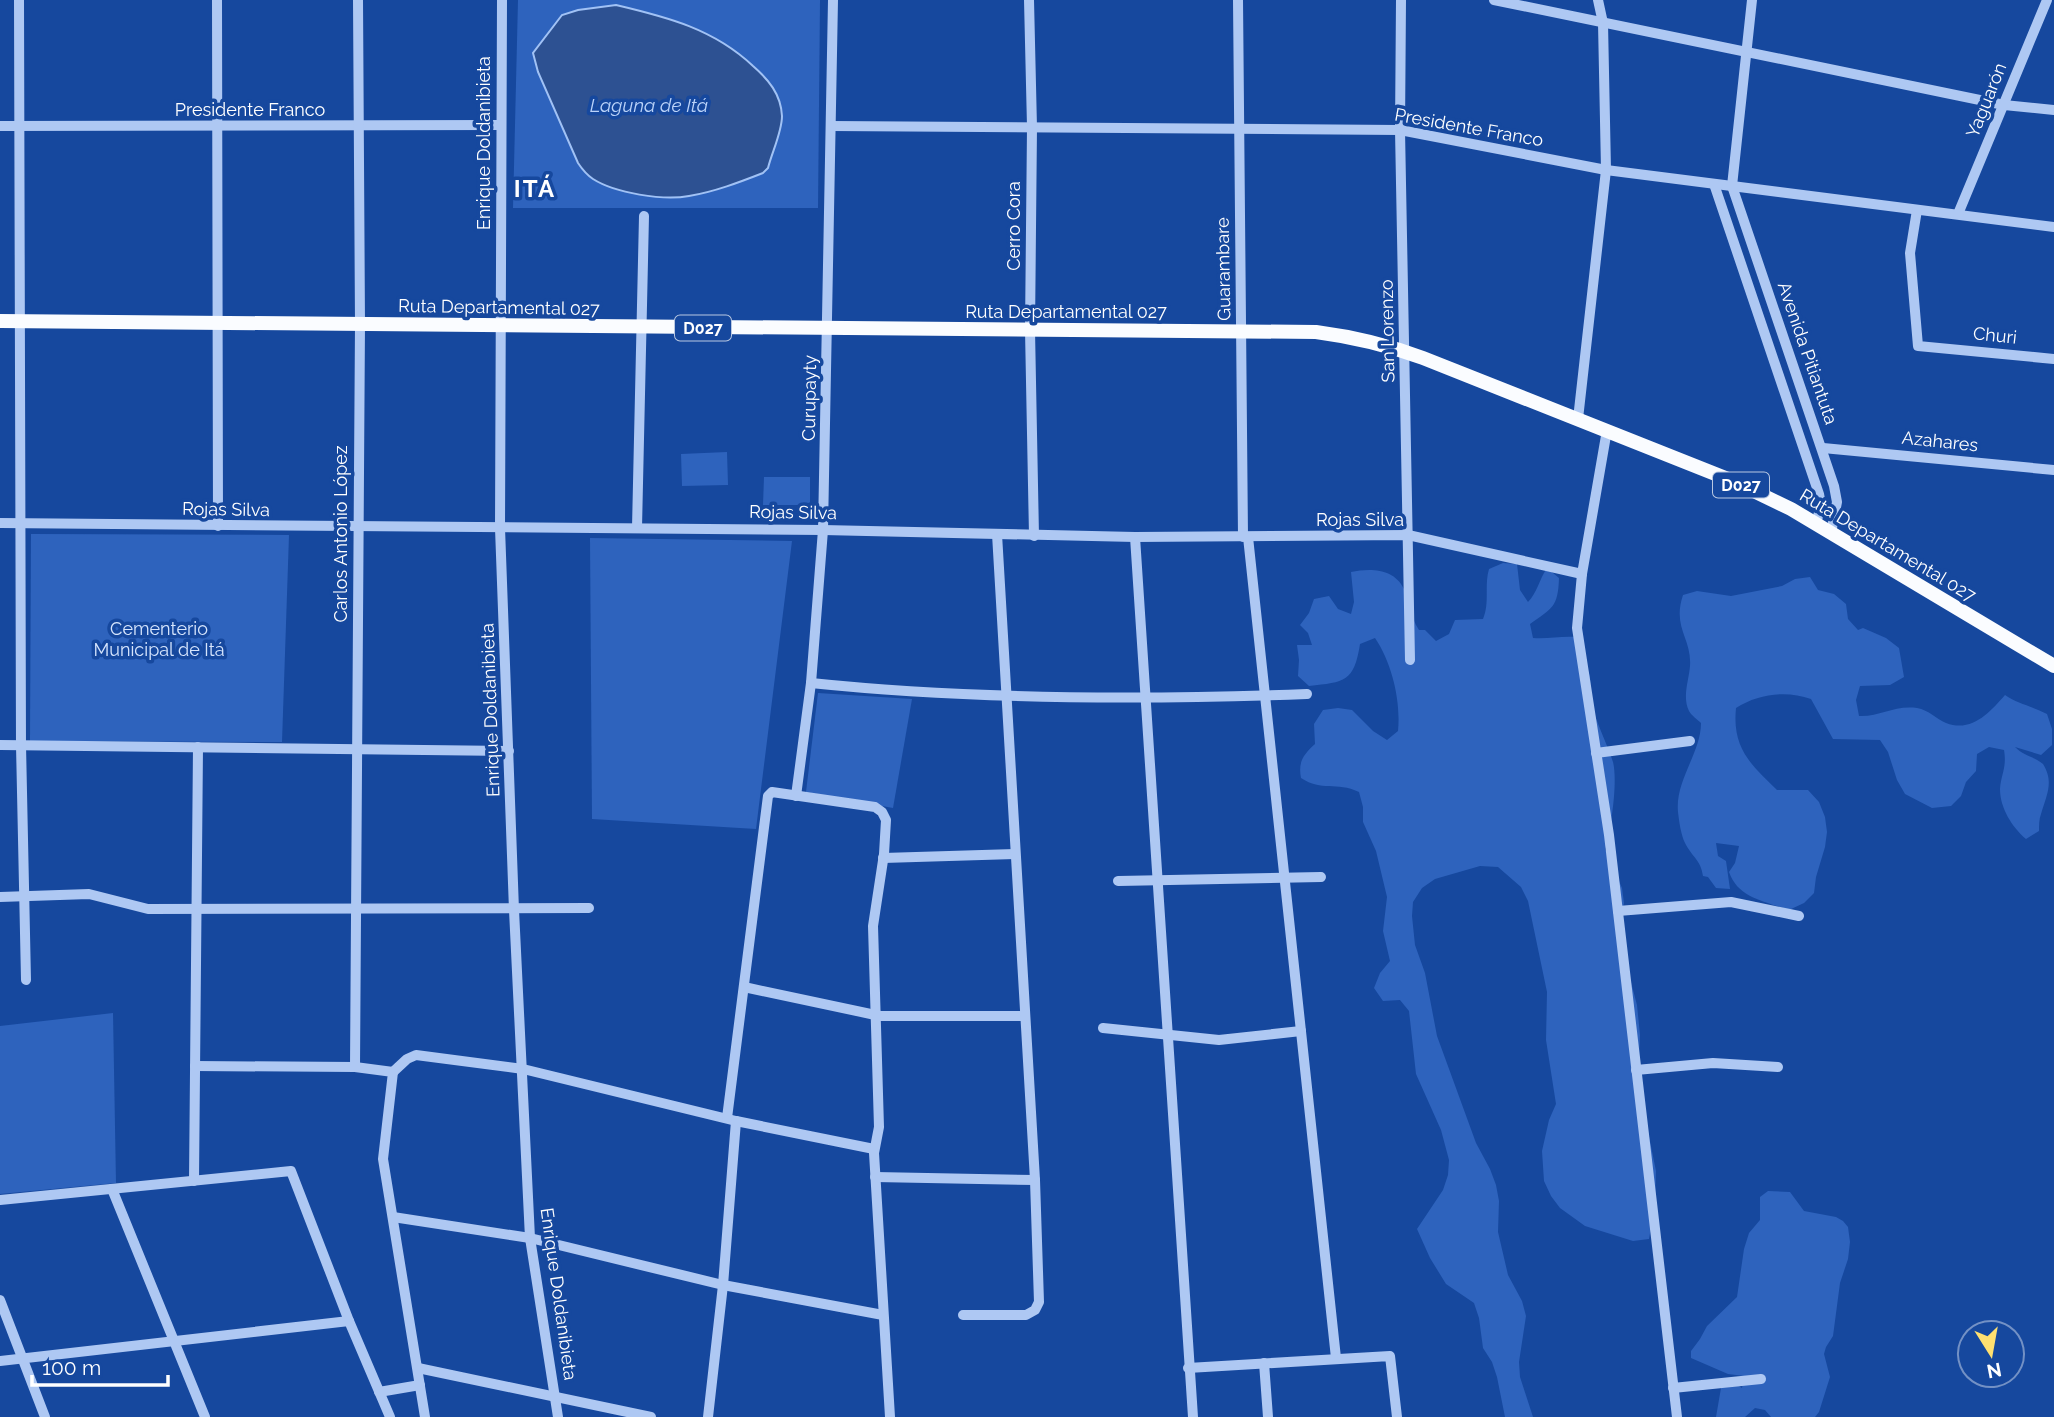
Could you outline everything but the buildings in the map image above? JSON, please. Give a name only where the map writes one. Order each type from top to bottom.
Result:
[{"type":"main road","name":"Ruta Departamental 027","points":[[0,321],[1241,331],[1316,332],[1352,337],[1405,351],[1733,481],[1816,524],[2054,666]]},
{"type":"street","points":[[19,0],[21,745],[26,981]]},
{"type":"street","points":[[217,0],[218,526]]},
{"type":"street","name":"Carlos Antonio López","points":[[355,1068],[360,324],[358,0]]},
{"type":"street","name":"Enrique Doldanibieta","points":[[502,0],[500,528],[514,910],[530,1238],[558,1417]]},
{"type":"street","name":"Curupayty","points":[[796,796],[811,683],[823,530],[833,0]]},
{"type":"street","name":"Cerro Cora","points":[[1029,0],[1034,536]]},
{"type":"street","name":"Guarambare","points":[[1238,0],[1245,537],[1265,696],[1336,1358]]},
{"type":"street","name":"San Lorenzo","points":[[1401,0],[1410,660]]},
{"type":"street","points":[[1494,0],[2004,104],[2054,110]]},
{"type":"street","points":[[1578,419],[1606,170],[1603,23],[1598,0]]},
{"type":"street","points":[[1732,186],[1752,0]]},
{"type":"street","name":"Yaguarón","points":[[1958,214],[2047,0]]},
{"type":"street","name":"Presidente Franco","points":[[0,126],[500,125]]},
{"type":"street","name":"Presidente Franco","points":[[831,126],[1401,130],[1606,170],[2054,227]]},
{"type":"street","name":"Avenida Pitiantuta","points":[[1714,184],[1819,494],[1821,505],[1816,524]]},
{"type":"street","name":"Avenida Pitiantuta","points":[[1732,186],[1834,486],[1836,502],[1831,533]]},
{"type":"street","name":"Churi","points":[[1917,210],[1910,253],[1918,346],[2054,359]]},
{"type":"street","points":[[638,528],[644,216]]},
{"type":"street","points":[[1607,430],[1581,574],[1577,628],[1618,911],[1676,1417]]},
{"type":"street","name":"Azahares","points":[[1823,448],[2054,470]]},
{"type":"street","name":"Rojas Silva","points":[[0,523],[823,530],[1135,537],[1408,535],[1581,574]]},
{"type":"street","points":[[963,1315],[1017,1316],[1035,1310],[1039,1302],[1035,1180],[997,534]]},
{"type":"street","points":[[1135,537],[1193,1417]]},
{"type":"street","points":[[811,683],[876,690],[1006,694],[1146,697],[1307,694]]},
{"type":"street","points":[[1596,753],[1690,741]]},
{"type":"street","points":[[0,745],[509,751]]},
{"type":"street","points":[[194,1181],[198,747]]},
{"type":"street","points":[[708,1417],[723,1285],[732,1119],[744,987],[768,796],[772,792],[875,807],[882,812],[886,820],[873,926],[879,1128],[874,1149],[890,1417]]},
{"type":"street","points":[[883,858],[1016,854]]},
{"type":"street","points":[[1118,881],[1321,877]]},
{"type":"street","points":[[0,897],[89,894],[149,909],[589,908]]},
{"type":"street","points":[[1618,911],[1731,902],[1799,916]]},
{"type":"street","points":[[744,987],[876,1015],[1025,1016]]},
{"type":"street","points":[[1103,1028],[1219,1040],[1301,1031]]},
{"type":"street","points":[[425,1417],[383,1159],[393,1072],[407,1059],[416,1055],[523,1069],[732,1119],[874,1149]]},
{"type":"street","points":[[1636,1070],[1713,1063],[1778,1067]]},
{"type":"street","points":[[195,1066],[355,1068],[393,1072]]},
{"type":"street","points":[[0,1200],[291,1171],[349,1321],[390,1417]]},
{"type":"street","points":[[875,1177],[1035,1180]]},
{"type":"street","points":[[111,1189],[205,1417]]},
{"type":"street","points":[[393,1217],[530,1238],[723,1285],[883,1315]]},
{"type":"street","points":[[0,1300],[45,1417]]},
{"type":"street","points":[[0,1361],[349,1321]]},
{"type":"street","points":[[1188,1368],[1390,1356],[1396,1417]]},
{"type":"street","points":[[1264,1363],[1268,1417]]},
{"type":"street","points":[[418,1368],[651,1417]]},
{"type":"street","points":[[1673,1388],[1761,1379]]},
{"type":"street","points":[[379,1392],[420,1385]]},
{"type":"green space","points":[[518,0],[820,0],[818,208],[513,208]]},
{"type":"green space","points":[[727,452],[728,485],[682,486],[681,454]]},
{"type":"green space","points":[[764,477],[810,477],[810,505],[763,505]]},
{"type":"green space","name":"Cementerio Municipal de Itá","points":[[31,534],[289,535],[282,742],[30,741]]},
{"type":"green space","points":[[590,538],[792,541],[756,829],[592,819]]},
{"type":"green space","points":[[1503,563],[1517,564],[1520,590],[1528,602],[1547,568],[1559,578],[1555,602],[1530,624],[1533,638],[1576,637],[1579,652],[1590,677],[1594,712],[1613,762],[1613,806],[1605,849],[1622,888],[1624,903],[1618,933],[1637,1005],[1640,1035],[1638,1082],[1656,1171],[1655,1205],[1649,1239],[1633,1241],[1585,1226],[1560,1208],[1544,1181],[1542,1151],[1549,1120],[1556,1104],[1546,1040],[1547,992],[1528,901],[1521,887],[1498,867],[1480,866],[1435,879],[1422,888],[1413,902],[1415,945],[1425,973],[1437,1036],[1476,1143],[1496,1185],[1499,1201],[1498,1232],[1508,1275],[1522,1301],[1526,1316],[1519,1362],[1520,1377],[1533,1417],[1505,1417],[1497,1377],[1483,1348],[1474,1303],[1446,1284],[1417,1229],[1443,1190],[1449,1160],[1441,1130],[1416,1074],[1409,1011],[1400,1000],[1383,1001],[1374,988],[1380,973],[1390,961],[1383,931],[1387,897],[1376,851],[1363,822],[1359,792],[1343,787],[1316,785],[1301,778],[1300,772],[1302,759],[1315,744],[1314,724],[1323,710],[1352,710],[1373,731],[1387,740],[1398,731],[1399,719],[1394,683],[1375,638],[1360,644],[1355,666],[1346,678],[1309,686],[1298,676],[1297,645],[1312,645],[1308,633],[1300,625],[1309,613],[1314,599],[1329,596],[1338,609],[1351,614],[1354,602],[1351,572],[1373,570],[1388,573],[1400,582],[1404,589],[1419,630],[1425,630],[1436,641],[1449,634],[1455,620],[1483,619],[1489,569]]},
{"type":"green space","points":[[1810,577],[1818,590],[1834,594],[1846,604],[1848,619],[1858,630],[1863,628],[1886,638],[1899,648],[1904,677],[1890,685],[1860,686],[1856,700],[1859,716],[1901,708],[1917,708],[1946,723],[1964,725],[1980,719],[2005,695],[2047,714],[2052,729],[2052,745],[2041,755],[2015,747],[2043,764],[2048,777],[2039,831],[2026,839],[2016,829],[2005,810],[2000,789],[2004,750],[1989,747],[1977,754],[1976,771],[1966,782],[1961,796],[1951,806],[1932,808],[1905,794],[1897,780],[1888,752],[1880,740],[1833,739],[1811,699],[1772,695],[1753,699],[1736,708],[1737,734],[1751,763],[1777,790],[1808,790],[1819,802],[1827,832],[1814,893],[1804,903],[1789,910],[1745,893],[1733,881],[1729,872],[1735,863],[1739,846],[1716,843],[1718,856],[1726,861],[1730,889],[1716,888],[1708,877],[1703,876],[1698,862],[1684,840],[1678,812],[1680,789],[1697,745],[1701,723],[1690,713],[1686,700],[1690,656],[1681,625],[1680,606],[1683,595],[1697,591],[1731,596],[1782,586],[1795,579]]},
{"type":"green space","points":[[818,693],[912,699],[893,808],[806,792]]},
{"type":"green space","points":[[113,1013],[116,1183],[0,1194],[0,1026]]},
{"type":"green space","points":[[1768,1191],[1790,1192],[1804,1211],[1836,1217],[1848,1227],[1848,1259],[1840,1283],[1833,1336],[1824,1354],[1830,1377],[1815,1417],[1771,1417],[1765,1410],[1755,1408],[1745,1417],[1716,1417],[1721,1388],[1736,1384],[1742,1388],[1744,1376],[1728,1374],[1691,1358],[1691,1351],[1707,1326],[1737,1297],[1744,1249],[1749,1233],[1760,1220],[1760,1197]]},
{"type":"water","name":"Laguna de Itá","points":[[616,5],[653,14],[706,34],[738,53],[764,76],[776,94],[782,122],[768,168],[763,173],[708,192],[666,197],[639,195],[614,188],[602,184],[585,172],[578,163],[538,72],[533,53],[562,15]]},
{"type":"district","name":"ITÁ","points":[[535,188]]}]
